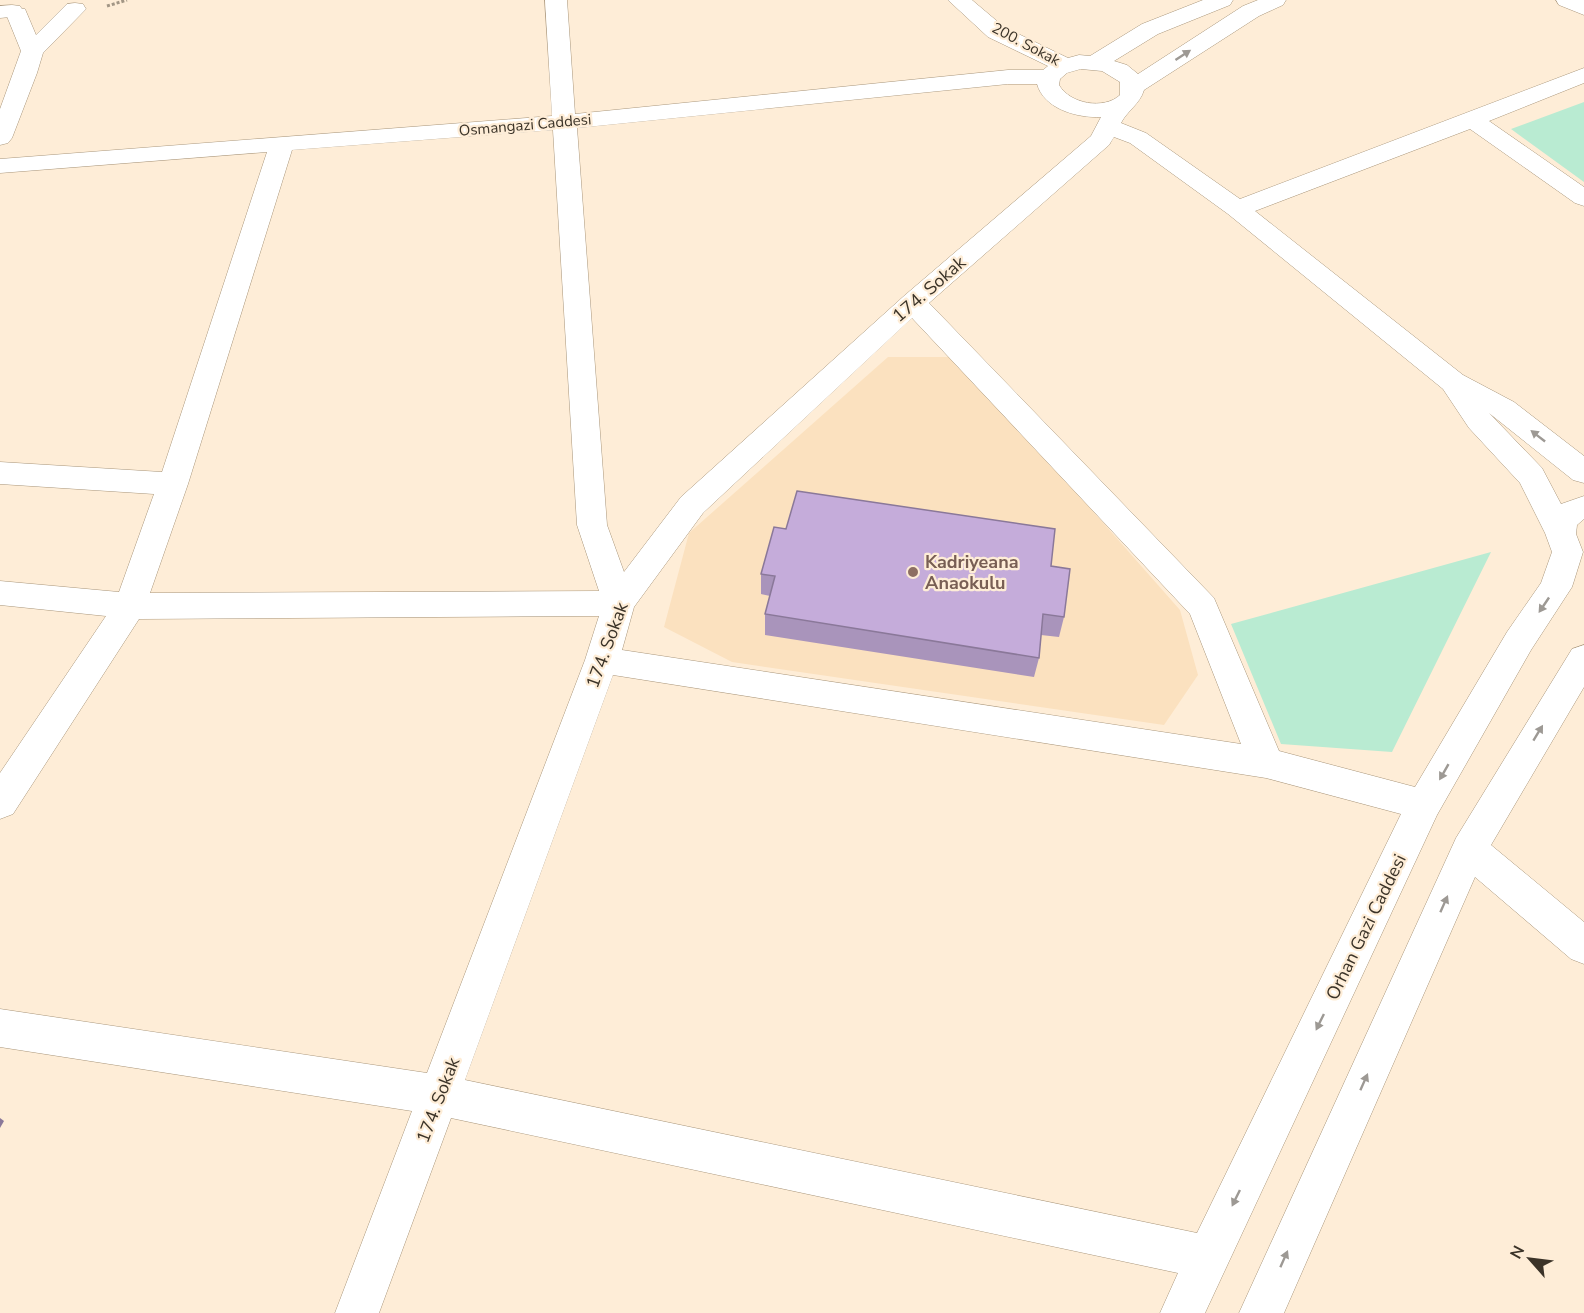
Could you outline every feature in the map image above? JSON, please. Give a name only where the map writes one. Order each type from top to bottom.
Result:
[{"type":"street","points":[[0,593],[130,606],[619,603],[592,525],[556,0]]},
{"type":"street","name":"200. Sokak","points":[[959,0],[996,32],[1037,53],[1057,71]]},
{"type":"street","points":[[1094,63],[1150,29],[1222,0]]},
{"type":"street","points":[[1057,71],[1047,86],[1051,94],[1073,107],[1088,110],[1120,107],[1251,11],[1275,0]]},
{"type":"street","points":[[1567,0],[1584,9]]},
{"type":"street","points":[[8,9],[44,16],[82,4]]},
{"type":"street","points":[[0,138],[26,73],[32,51],[82,4]]},
{"type":"street","points":[[8,9],[32,51]]},
{"type":"street","points":[[1094,63],[1121,71],[1130,78],[1120,107],[1138,138],[1238,210],[1453,382],[1504,409],[1584,472]]},
{"type":"street","name":"Osmangazi Caddesi","points":[[0,166],[565,122],[1057,71],[1094,63]]},
{"type":"street","points":[[1238,210],[1584,75]]},
{"type":"street","name":"174. Sokak","points":[[357,1313],[602,660],[619,603],[692,505],[913,302],[1101,140],[1120,107]]},
{"type":"street","points":[[1472,120],[1584,198]]},
{"type":"street","points":[[0,803],[130,606],[173,484],[282,144]]},
{"type":"street","points":[[913,302],[1203,607],[1266,763]]},
{"type":"street","points":[[1453,382],[1479,421],[1531,476],[1570,550]]},
{"type":"street","points":[[0,473],[173,484]]},
{"type":"street","points":[[1570,550],[1561,522],[1568,514],[1584,507]]},
{"type":"street","name":"Orhan Gazi Caddesi","points":[[1182,1313],[1424,805],[1519,641],[1556,587],[1570,550]]},
{"type":"street","points":[[1261,1313],[1469,849],[1584,658]]},
{"type":"street","points":[[602,660],[1266,763],[1424,805]]},
{"type":"street","points":[[1469,849],[1584,946]]},
{"type":"street","points":[[0,1028],[440,1095],[1207,1257]]},
{"type":"shaded area","name":"Kadriyeana Anaokulu","points":[[888,357],[957,357],[1180,610],[1198,675],[1164,725],[732,662],[664,627],[689,533]]},
{"type":"green space","points":[[1584,102],[1584,182],[1511,129]]},
{"type":"green space","points":[[1491,552],[1392,752],[1281,744],[1231,624]]},
{"type":"building","points":[[797,491],[1055,529],[1051,566],[1070,569],[1064,617],[1043,614],[1039,658],[765,614],[775,576],[761,574],[774,527],[786,529]]},
{"type":"place","name":"Kadriyeana Anaokulu","points":[[913,572]]}]
